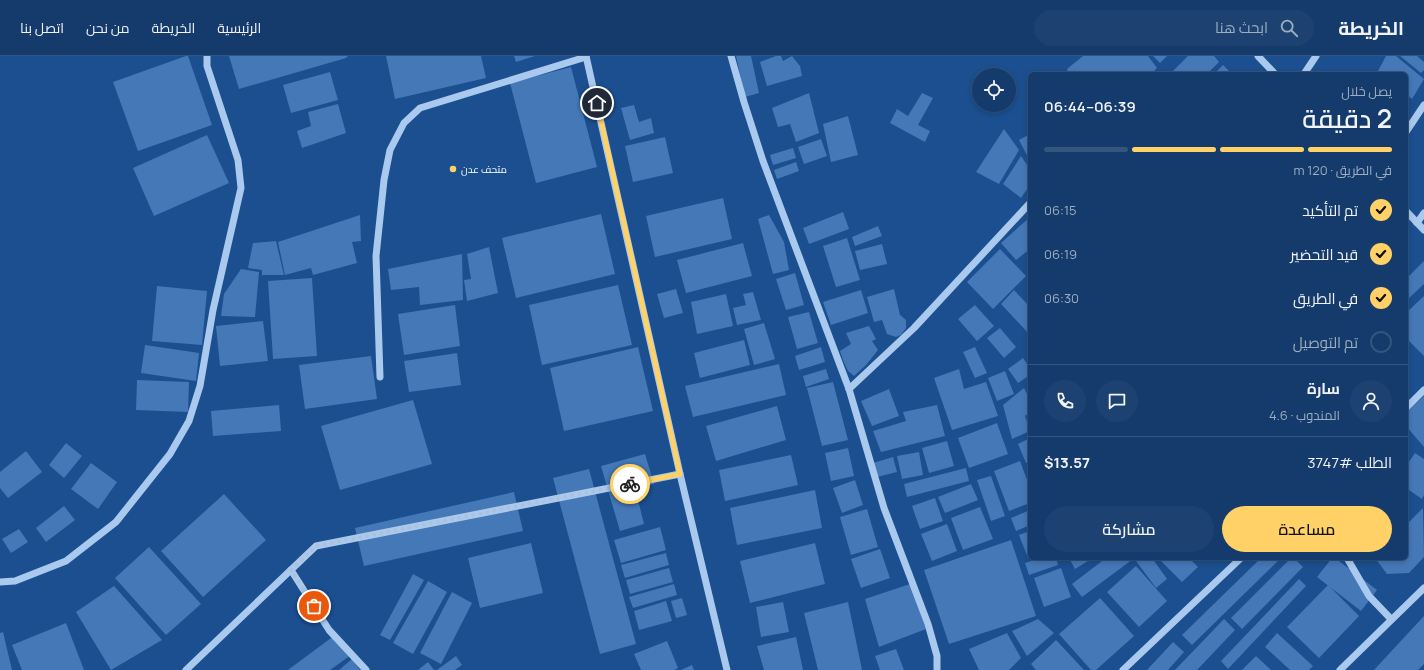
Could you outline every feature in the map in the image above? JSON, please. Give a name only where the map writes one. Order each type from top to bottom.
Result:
[{"type":"street","points":[[0,582],[15,581],[66,561],[116,522],[170,454],[189,421],[200,386],[213,310],[241,188],[238,160],[207,66],[207,56]]},
{"type":"street","points":[[380,377],[376,256],[384,180],[390,150],[404,123],[420,108],[586,56],[680,474],[727,670]]},
{"type":"street","points":[[731,56],[763,161],[849,389],[884,508],[928,624],[937,656],[937,670]]},
{"type":"street","points":[[1258,56],[1273,72]]},
{"type":"street","points":[[1305,72],[1316,56]]},
{"type":"street","points":[[1408,129],[1424,105]]},
{"type":"street","points":[[849,389],[914,328],[1028,205]]},
{"type":"street","points":[[1417,223],[1424,213]]},
{"type":"street","points":[[1408,214],[1424,230]]},
{"type":"street","points":[[1408,406],[1424,390]]},
{"type":"street","points":[[186,670],[316,546],[680,474]]},
{"type":"street","points":[[1123,670],[1239,560]]},
{"type":"street","points":[[1348,560],[1369,596],[1391,619]]},
{"type":"street","points":[[291,570],[329,630],[366,670]]},
{"type":"street","points":[[1340,670],[1424,588]]},
{"type":"building","points":[[188,56],[212,125],[138,151],[113,82]]},
{"type":"building","points":[[229,56],[348,56],[346,58],[239,89]]},
{"type":"building","points":[[386,56],[481,56],[486,78],[395,99]]},
{"type":"building","points":[[514,56],[535,56],[516,62]]},
{"type":"building","points":[[736,56],[751,56],[759,93],[745,97]]},
{"type":"building","points":[[776,56],[781,56],[783,61],[792,56],[800,66],[802,76],[767,86],[760,62]]},
{"type":"building","points":[[1083,56],[1148,56],[1157,68],[1153,72],[1068,72],[1067,69]]},
{"type":"building","points":[[1153,56],[1167,56],[1160,63]]},
{"type":"building","points":[[1188,56],[1214,56],[1219,62],[1209,72],[1172,72]]},
{"type":"building","points":[[1386,56],[1396,56],[1424,79],[1412,99],[1408,96],[1408,72],[1378,71]]},
{"type":"building","points":[[1400,56],[1417,56],[1424,62],[1424,70],[1421,73]]},
{"type":"building","points":[[1223,65],[1230,72],[1216,72]]},
{"type":"building","points":[[571,67],[597,167],[536,183],[510,83]]},
{"type":"building","points":[[330,72],[338,100],[291,113],[283,85]]},
{"type":"building","points":[[809,93],[819,133],[796,142],[790,124],[778,127],[772,108]]},
{"type":"building","points":[[922,93],[933,98],[918,125],[930,131],[925,142],[890,123],[897,109],[908,116]]},
{"type":"building","points":[[338,104],[346,133],[302,148],[297,131],[311,126],[308,112]]},
{"type":"building","points":[[634,105],[639,122],[651,118],[654,133],[630,140],[621,108]]},
{"type":"building","points":[[848,116],[858,155],[831,162],[823,124]]},
{"type":"building","points":[[1004,129],[1019,150],[999,184],[976,172]]},
{"type":"building","points":[[207,135],[229,183],[154,216],[133,168]]},
{"type":"building","points":[[1028,135],[1028,157],[1019,140]]},
{"type":"building","points":[[665,137],[673,173],[633,182],[625,146]]},
{"type":"building","points":[[821,139],[827,156],[804,164],[798,147]]},
{"type":"building","points":[[793,148],[796,158],[773,165],[770,155]]},
{"type":"building","points":[[1021,156],[1028,166],[1028,188],[1021,198],[1003,184]]},
{"type":"building","points":[[796,162],[799,171],[777,179],[774,170]]},
{"type":"building","points":[[723,198],[732,239],[655,257],[646,216]]},
{"type":"building","points":[[843,212],[849,229],[809,244],[803,228]]},
{"type":"building","points":[[601,214],[615,274],[516,298],[502,238]]},
{"type":"building","points":[[360,215],[361,241],[352,242],[357,263],[313,275],[311,268],[285,275],[278,242]]},
{"type":"building","points":[[769,215],[784,242],[789,270],[773,274],[758,219]]},
{"type":"building","points":[[1028,219],[1028,251],[1016,260],[1001,243]]},
{"type":"building","points":[[878,226],[882,236],[855,246],[852,237]]},
{"type":"building","points":[[847,238],[860,280],[836,287],[823,246]]},
{"type":"building","points":[[276,241],[284,275],[262,275],[262,270],[248,268],[253,243]]},
{"type":"building","points":[[743,243],[752,276],[686,293],[677,260]]},
{"type":"building","points":[[882,244],[887,264],[860,270],[855,251]]},
{"type":"building","points":[[489,247],[498,293],[467,301],[464,280],[471,279],[467,254]]},
{"type":"building","points":[[1000,249],[1026,276],[993,309],[967,282]]},
{"type":"building","points":[[462,254],[463,300],[420,305],[419,287],[391,290],[388,269]]},
{"type":"building","points":[[1424,261],[1424,284],[1408,299],[1408,277]]},
{"type":"building","points":[[241,269],[259,272],[255,317],[221,316],[224,294]]},
{"type":"building","points":[[795,273],[804,305],[786,310],[776,279]]},
{"type":"building","points":[[312,278],[317,356],[273,359],[268,281]]},
{"type":"building","points":[[618,285],[632,345],[542,365],[529,305]]},
{"type":"building","points":[[157,286],[207,291],[202,345],[152,341]]},
{"type":"building","points":[[676,289],[683,313],[664,318],[657,294]]},
{"type":"building","points":[[894,289],[900,315],[906,320],[906,328],[901,335],[896,337],[887,334],[882,320],[874,322],[867,297]]},
{"type":"building","points":[[861,290],[868,313],[831,325],[823,302]]},
{"type":"building","points":[[1014,290],[1028,305],[1028,333],[1001,304]]},
{"type":"building","points":[[753,292],[761,320],[737,325],[733,308],[746,305],[743,294]]},
{"type":"building","points":[[726,294],[733,326],[697,334],[691,302]]},
{"type":"building","points":[[1424,296],[1424,356],[1408,340],[1408,311]]},
{"type":"building","points":[[455,305],[460,346],[404,355],[398,314]]},
{"type":"building","points":[[975,305],[994,326],[977,341],[958,319]]},
{"type":"building","points":[[809,312],[818,343],[797,349],[788,317]]},
{"type":"building","points":[[263,321],[268,361],[220,366],[216,326]]},
{"type":"building","points":[[764,323],[775,359],[754,365],[744,329]]},
{"type":"building","points":[[869,326],[876,339],[872,341],[878,350],[866,365],[854,376],[848,371],[840,351],[851,344],[846,333]]},
{"type":"building","points":[[1000,328],[1016,347],[1004,358],[987,338]]},
{"type":"building","points":[[744,340],[750,365],[700,378],[694,353]]},
{"type":"building","points":[[145,345],[199,353],[196,381],[141,373]]},
{"type":"building","points":[[638,347],[653,411],[564,431],[550,368]]},
{"type":"building","points":[[821,347],[825,362],[799,370],[795,356]]},
{"type":"building","points":[[975,347],[987,373],[975,378],[963,352]]},
{"type":"building","points":[[457,353],[461,385],[409,392],[404,361]]},
{"type":"building","points":[[371,356],[377,399],[305,409],[299,365]]},
{"type":"building","points":[[1023,358],[1028,365],[1028,376],[1018,383],[1008,369]]},
{"type":"building","points":[[779,364],[786,395],[693,417],[685,386]]},
{"type":"building","points":[[826,369],[829,379],[806,387],[803,376]]},
{"type":"building","points":[[959,369],[964,389],[986,382],[998,416],[952,430],[934,378]]},
{"type":"building","points":[[1005,371],[1014,394],[997,401],[988,378]]},
{"type":"building","points":[[137,380],[189,382],[188,412],[136,410]]},
{"type":"building","points":[[833,382],[848,440],[822,446],[807,388]]},
{"type":"building","points":[[1024,388],[1028,396],[1028,414],[1025,416],[1028,425],[1028,432],[1012,439],[1003,405]]},
{"type":"building","points":[[889,389],[899,416],[872,426],[861,401]]},
{"type":"building","points":[[1424,396],[1424,447],[1408,428],[1408,411]]},
{"type":"building","points":[[413,400],[432,464],[340,490],[321,426]]},
{"type":"building","points":[[279,405],[281,431],[213,436],[211,411]]},
{"type":"building","points":[[937,405],[945,436],[881,452],[873,431],[906,421],[903,412]]},
{"type":"building","points":[[777,406],[786,440],[716,461],[706,426]]},
{"type":"building","points":[[997,423],[1008,454],[969,468],[958,438]]},
{"type":"building","points":[[1028,439],[1028,462],[1026,463],[1018,444]]},
{"type":"building","points":[[947,441],[954,466],[929,473],[922,448]]},
{"type":"building","points":[[66,443],[82,456],[64,478],[49,465]]},
{"type":"building","points":[[848,448],[854,476],[831,481],[825,453]]},
{"type":"building","points":[[26,451],[42,472],[8,498],[0,488],[0,472]]},
{"type":"building","points":[[919,452],[923,475],[902,479],[897,456]]},
{"type":"building","points":[[1415,453],[1424,459],[1424,495],[1422,499],[1408,489],[1408,463]]},
{"type":"building","points":[[645,454],[654,484],[635,488],[644,524],[620,531],[601,466]]},
{"type":"building","points":[[791,455],[798,485],[725,501],[719,470]]},
{"type":"building","points":[[893,457],[897,472],[877,477],[873,463]]},
{"type":"building","points":[[1020,461],[1028,483],[1028,504],[1009,511],[994,471]]},
{"type":"building","points":[[91,463],[117,482],[98,509],[71,489]]},
{"type":"building","points":[[966,468],[969,481],[907,497],[904,484]]},
{"type":"building","points":[[589,469],[636,644],[600,654],[553,478]]},
{"type":"building","points":[[991,476],[1005,516],[991,521],[977,480]]},
{"type":"building","points":[[855,480],[863,505],[842,513],[833,488]]},
{"type":"building","points":[[971,484],[978,500],[945,513],[938,497]]},
{"type":"building","points":[[815,490],[822,528],[737,545],[730,508]]},
{"type":"building","points":[[514,492],[523,531],[364,566],[355,528]]},
{"type":"building","points":[[224,494],[266,540],[203,597],[161,551]]},
{"type":"building","points":[[935,498],[943,521],[920,529],[912,506]]},
{"type":"building","points":[[64,506],[75,520],[46,542],[36,528]]},
{"type":"building","points":[[980,507],[993,539],[963,550],[951,518]]},
{"type":"building","points":[[1423,508],[1424,557],[1409,573],[1387,574],[1376,560],[1408,560],[1408,523]]},
{"type":"building","points":[[867,509],[878,547],[851,555],[840,517]]},
{"type":"building","points":[[1028,511],[1028,526],[1016,531],[1011,518]]},
{"type":"building","points":[[947,524],[957,551],[932,561],[921,534]]},
{"type":"building","points":[[660,527],[666,550],[621,563],[614,540]]},
{"type":"building","points":[[19,529],[28,542],[11,553],[2,539]]},
{"type":"building","points":[[1028,532],[1028,558],[1019,535]]},
{"type":"building","points":[[1011,540],[1036,616],[949,644],[924,570]]},
{"type":"building","points":[[531,543],[543,593],[480,608],[468,558]]},
{"type":"building","points":[[815,543],[825,584],[750,603],[740,561]]},
{"type":"building","points":[[149,547],[201,604],[166,635],[115,578]]},
{"type":"building","points":[[880,549],[890,578],[861,588],[851,559]]},
{"type":"building","points":[[666,553],[669,565],[625,578],[621,565]]},
{"type":"building","points":[[1034,560],[1057,560],[1058,565],[1029,575],[1025,563]]},
{"type":"building","points":[[1070,560],[1090,560],[1075,569]]},
{"type":"building","points":[[1103,560],[1132,560],[1082,597],[1072,584]]},
{"type":"building","points":[[1153,560],[1167,579],[1156,588],[1136,561]]},
{"type":"building","points":[[1160,560],[1191,560],[1198,567],[1182,582]]},
{"type":"building","points":[[1259,560],[1279,560],[1192,645],[1182,635]]},
{"type":"building","points":[[1289,560],[1296,560],[1303,567],[1242,629],[1231,618]]},
{"type":"building","points":[[1330,560],[1338,560],[1377,590],[1361,611],[1317,577]]},
{"type":"building","points":[[1136,566],[1167,601],[1139,627],[1107,592]]},
{"type":"building","points":[[669,568],[673,582],[630,594],[626,580]]},
{"type":"building","points":[[1061,568],[1071,597],[1044,607],[1034,578]]},
{"type":"building","points":[[413,574],[424,580],[390,640],[380,635]]},
{"type":"building","points":[[1299,579],[1306,586],[1228,669],[1221,661]]},
{"type":"building","points":[[428,581],[447,592],[413,654],[393,643]]},
{"type":"building","points":[[674,584],[677,595],[633,608],[629,597]]},
{"type":"building","points":[[910,584],[926,629],[879,647],[865,599]]},
{"type":"building","points":[[1328,585],[1359,616],[1319,658],[1287,627]]},
{"type":"building","points":[[114,586],[162,640],[111,670],[76,612]]},
{"type":"building","points":[[452,592],[472,603],[441,664],[420,653]]},
{"type":"building","points":[[682,598],[687,615],[676,618],[671,601]]},
{"type":"building","points":[[1100,598],[1134,636],[1096,670],[1091,670],[1059,634]]},
{"type":"building","points":[[666,601],[672,621],[639,630],[634,611]]},
{"type":"building","points":[[783,602],[789,632],[761,637],[756,607]]},
{"type":"building","points":[[848,602],[862,670],[818,670],[804,613]]},
{"type":"building","points":[[1424,616],[1424,664],[1418,670],[1374,670]]},
{"type":"building","points":[[1038,619],[1054,633],[1027,656],[1012,631]]},
{"type":"building","points":[[1224,619],[1235,630],[1197,670],[1175,670]]},
{"type":"building","points":[[66,623],[84,670],[22,670],[12,645]]},
{"type":"building","points":[[3,632],[12,670],[0,670],[0,633]]},
{"type":"building","points":[[1007,633],[1021,658],[1009,670],[979,670],[969,649]]},
{"type":"building","points":[[1277,633],[1313,666],[1309,670],[1290,670],[1265,647]]},
{"type":"building","points":[[335,635],[351,655],[330,670],[288,670]]},
{"type":"building","points":[[796,637],[803,670],[764,670],[757,646]]},
{"type":"building","points":[[1056,640],[1084,670],[1036,670],[1031,664]]},
{"type":"building","points":[[667,641],[678,668],[674,670],[641,670],[634,654]]},
{"type":"building","points":[[1173,642],[1184,652],[1168,670],[1147,670]]},
{"type":"building","points":[[896,649],[904,670],[880,670],[875,656]]},
{"type":"building","points":[[456,656],[462,665],[455,670],[437,670]]},
{"type":"building","points":[[1256,656],[1271,670],[1242,670]]},
{"type":"building","points":[[352,659],[360,670],[339,670]]},
{"type":"building","points":[[428,662],[434,670],[418,670]]},
{"type":"building","points":[[692,665],[694,670],[681,670]]},
{"type":"way so far","points":[[314,606],[291,570],[316,546],[630,484]]},
{"type":"place","name":"متحف عدن","points":[[453,169]]},
{"type":"route","points":[[597,103],[680,474],[630,484]]}]
